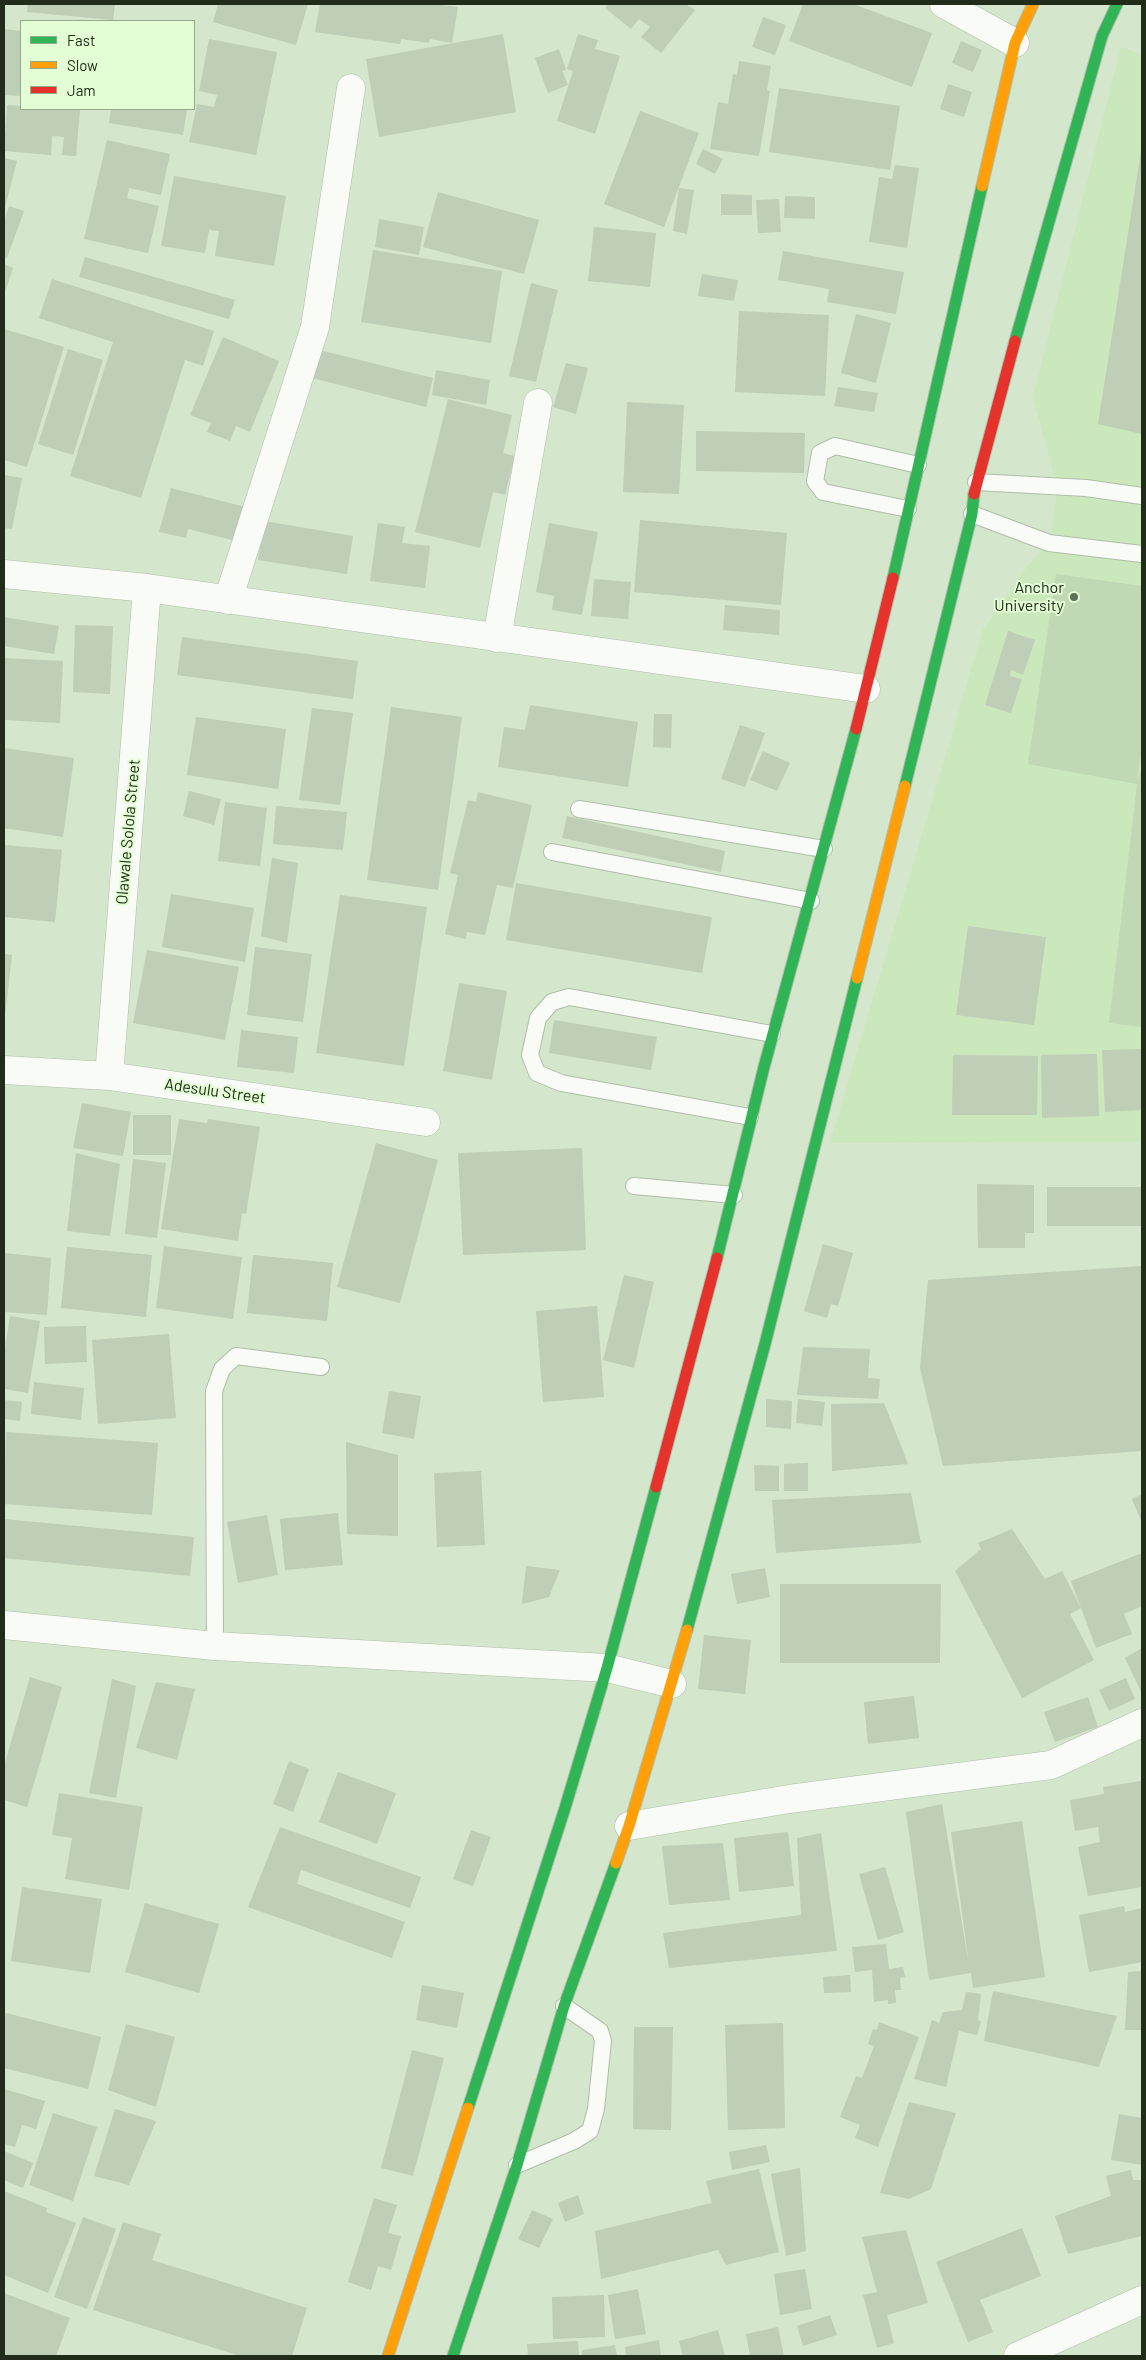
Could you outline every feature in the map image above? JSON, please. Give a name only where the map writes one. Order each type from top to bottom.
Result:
[{"type":"street","points":[[944,4],[1014,43]]},
{"type":"street","points":[[388,2356],[562,1817],[607,1668],[734,1195],[750,1117],[811,901],[866,689],[1014,43],[1034,4]]},
{"type":"street","points":[[453,2356],[517,2165],[564,2006],[629,1826],[672,1684],[765,1344],[930,690],[972,514],[976,482],[1003,388],[1022,310],[1102,36],[1117,4]]},
{"type":"street","points":[[228,600],[315,328],[351,88]]},
{"type":"street","points":[[497,638],[538,402]]},
{"type":"street","points":[[4,574],[147,588],[866,689]]},
{"type":"street","name":"Olawale Solola Street","points":[[109,1076],[147,588]]},
{"type":"street","name":"Adesulu Street","points":[[4,1070],[109,1076],[426,1122]]},
{"type":"street","points":[[4,1625],[214,1646],[607,1668],[672,1684]]},
{"type":"street","points":[[629,1826],[788,1799],[1051,1764],[1142,1723]]},
{"type":"street","points":[[1018,2356],[1142,2300]]},
{"type":"lane","points":[[908,509],[823,492],[815,482],[820,453],[835,446],[918,465]]},
{"type":"lane","points":[[976,482],[1086,488],[1142,496]]},
{"type":"lane","points":[[972,514],[1049,544],[1142,554]]},
{"type":"lane","points":[[579,809],[824,849]]},
{"type":"lane","points":[[552,852],[811,901]]},
{"type":"lane","points":[[750,1117],[561,1083],[536,1073],[530,1055],[538,1018],[552,1002],[569,997],[772,1034]]},
{"type":"lane","points":[[634,1186],[734,1195]]},
{"type":"lane","points":[[214,1646],[214,1391],[222,1369],[236,1356],[321,1367]]},
{"type":"lane","points":[[517,2165],[574,2141],[590,2131],[596,2109],[603,2041],[600,2030],[564,2006]]},
{"type":"shaded area","name":"Anchor University","points":[[1121,47],[1142,55],[1142,1142],[830,1143],[983,630],[1029,564],[1049,543],[1058,488],[1033,398]]},
{"type":"shaded area","points":[[1056,574],[1142,586],[1142,748],[1137,780],[1142,768],[1142,1027],[1109,1023],[1137,784],[1028,764]]},
{"type":"building","points":[[28,4],[115,4],[113,20],[27,12]]},
{"type":"building","points":[[218,4],[308,4],[296,45],[213,22]]},
{"type":"building","points":[[320,4],[431,4],[458,7],[452,43],[430,39],[429,43],[401,39],[400,44],[315,32]]},
{"type":"building","points":[[608,4],[686,4],[695,10],[661,53],[641,37],[650,27],[639,19],[631,29],[605,8]]},
{"type":"building","points":[[803,4],[853,4],[932,33],[912,87],[789,41]]},
{"type":"building","points":[[763,17],[786,25],[775,55],[752,47]]},
{"type":"building","points":[[4,29],[20,31],[20,96],[4,95]]},
{"type":"building","points":[[503,34],[516,112],[379,137],[366,59]]},
{"type":"building","points":[[578,34],[598,40],[595,49],[620,56],[595,134],[557,121],[573,71],[567,69]]},
{"type":"building","points":[[209,39],[277,52],[256,155],[189,142],[197,104],[214,107],[217,95],[199,91]]},
{"type":"building","points":[[961,41],[982,50],[973,72],[952,63]]},
{"type":"building","points":[[559,49],[566,70],[562,71],[568,85],[548,93],[535,58]]},
{"type":"building","points":[[739,61],[771,66],[767,90],[770,91],[759,156],[710,149],[718,102],[728,104],[733,74],[737,75]]},
{"type":"building","points":[[948,84],[972,92],[964,117],[940,109]]},
{"type":"building","points":[[779,88],[900,106],[890,170],[769,152]]},
{"type":"building","points":[[7,105],[20,106],[20,110],[80,110],[76,156],[62,155],[64,137],[52,136],[51,155],[4,151]]},
{"type":"building","points":[[111,110],[187,110],[183,135],[109,123]]},
{"type":"building","points":[[640,111],[699,133],[664,227],[604,204]]},
{"type":"building","points":[[107,140],[170,154],[161,195],[129,188],[127,198],[159,206],[148,253],[84,239]]},
{"type":"building","points":[[703,149],[723,159],[715,174],[696,164]]},
{"type":"building","points":[[1142,151],[1142,434],[1098,424]]},
{"type":"building","points":[[4,158],[17,161],[4,211]]},
{"type":"building","points":[[895,165],[919,168],[907,248],[869,242],[879,177],[892,179]]},
{"type":"building","points":[[174,176],[286,196],[274,266],[215,256],[219,231],[209,230],[205,253],[161,246]]},
{"type":"building","points":[[679,188],[694,190],[687,234],[673,231]]},
{"type":"building","points":[[438,192],[539,220],[524,274],[423,247]]},
{"type":"building","points":[[721,194],[752,195],[752,215],[721,215]]},
{"type":"building","points":[[785,196],[815,197],[815,219],[784,218]]},
{"type":"building","points":[[779,199],[781,232],[758,233],[756,200]]},
{"type":"building","points":[[9,206],[24,211],[7,258],[4,257],[4,222]]},
{"type":"building","points":[[379,219],[424,227],[419,255],[375,247]]},
{"type":"building","points":[[594,227],[656,233],[650,287],[588,281]]},
{"type":"building","points":[[373,250],[502,271],[491,343],[361,322]]},
{"type":"building","points":[[783,251],[904,272],[896,314],[827,302],[829,289],[778,280]]},
{"type":"building","points":[[85,257],[235,300],[229,319],[79,277]]},
{"type":"building","points":[[4,264],[13,268],[4,295]]},
{"type":"building","points":[[702,274],[738,280],[734,301],[698,296]]},
{"type":"building","points":[[52,279],[214,331],[203,366],[185,360],[141,498],[70,476],[113,342],[39,318]]},
{"type":"building","points":[[531,283],[558,290],[536,382],[509,376]]},
{"type":"building","points":[[739,311],[829,315],[825,396],[735,392]]},
{"type":"building","points":[[856,314],[891,323],[876,383],[841,373]]},
{"type":"building","points":[[4,329],[64,347],[27,467],[4,460]]},
{"type":"building","points":[[223,337],[279,361],[250,432],[236,426],[230,441],[207,432],[211,423],[190,415]]},
{"type":"building","points":[[68,349],[103,360],[73,455],[38,444]]},
{"type":"building","points":[[319,350],[433,378],[426,407],[312,378]]},
{"type":"building","points":[[566,363],[588,368],[576,414],[553,407]]},
{"type":"building","points":[[436,370],[490,380],[486,405],[432,395]]},
{"type":"building","points":[[838,387],[878,393],[874,412],[834,406]]},
{"type":"building","points":[[448,399],[512,415],[503,453],[515,456],[505,495],[493,492],[480,548],[415,532]]},
{"type":"building","points":[[627,402],[684,405],[679,494],[623,492]]},
{"type":"building","points":[[696,431],[805,433],[804,473],[696,471]]},
{"type":"building","points":[[4,475],[22,478],[12,529],[4,528]]},
{"type":"building","points":[[171,488],[245,507],[236,541],[188,529],[186,538],[159,532]]},
{"type":"building","points":[[640,520],[787,533],[781,605],[634,592]]},
{"type":"building","points":[[264,521],[353,536],[347,574],[258,560]]},
{"type":"building","points":[[378,523],[405,527],[402,543],[430,546],[425,588],[370,581]]},
{"type":"building","points":[[549,523],[598,532],[582,615],[552,610],[554,596],[536,592]]},
{"type":"building","points":[[594,579],[631,582],[628,619],[591,616]]},
{"type":"building","points":[[725,605],[780,610],[779,635],[723,630]]},
{"type":"building","points":[[4,617],[59,626],[54,654],[4,646]]},
{"type":"building","points":[[75,625],[113,626],[110,694],[73,692]]},
{"type":"building","points":[[1008,631],[1035,640],[1023,675],[1011,670],[1010,676],[1022,679],[1011,713],[985,705]]},
{"type":"building","points":[[182,637],[358,661],[353,699],[177,675]]},
{"type":"building","points":[[4,658],[63,661],[60,723],[4,720]]},
{"type":"building","points":[[530,705],[638,722],[628,787],[498,767],[504,727],[525,730]]},
{"type":"building","points":[[391,707],[462,717],[438,890],[367,880]]},
{"type":"building","points":[[312,708],[353,713],[340,805],[299,800]]},
{"type":"building","points":[[654,714],[672,714],[671,748],[653,747]]},
{"type":"building","points":[[196,717],[286,729],[278,789],[187,775]]},
{"type":"building","points":[[740,725],[765,733],[745,787],[721,779]]},
{"type":"building","points":[[4,748],[74,758],[63,837],[4,828]]},
{"type":"building","points":[[763,751],[790,763],[777,791],[750,780]]},
{"type":"building","points":[[189,791],[221,799],[214,825],[183,816]]},
{"type":"building","points":[[478,792],[532,805],[513,888],[497,885],[485,935],[467,932],[466,939],[445,934],[458,875],[450,873],[468,800],[476,802]]},
{"type":"building","points":[[225,802],[267,808],[260,866],[218,861]]},
{"type":"building","points":[[276,806],[347,812],[343,850],[273,844]]},
{"type":"building","points":[[567,816],[725,851],[721,872],[562,838]]},
{"type":"building","points":[[4,845],[62,850],[55,922],[4,917]]},
{"type":"building","points":[[272,858],[298,863],[287,943],[261,936]]},
{"type":"building","points":[[516,883],[712,917],[702,973],[506,940]]},
{"type":"building","points":[[171,894],[254,908],[245,962],[162,947]]},
{"type":"building","points":[[340,895],[427,907],[404,1066],[316,1053]]},
{"type":"building","points":[[968,926],[1046,937],[1034,1025],[956,1015]]},
{"type":"building","points":[[255,947],[312,954],[303,1022],[247,1015]]},
{"type":"building","points":[[147,950],[239,967],[225,1040],[133,1023]]},
{"type":"building","points":[[4,954],[12,955],[5,1016],[4,1016]]},
{"type":"building","points":[[459,983],[507,991],[492,1080],[443,1071]]},
{"type":"building","points":[[554,1020],[657,1037],[651,1070],[549,1053]]},
{"type":"building","points":[[241,1030],[298,1037],[294,1073],[237,1067]]},
{"type":"building","points":[[1142,1049],[1142,1110],[1105,1112],[1102,1050]]},
{"type":"building","points":[[1097,1054],[1099,1116],[1042,1118],[1041,1055]]},
{"type":"building","points":[[953,1055],[1038,1056],[1037,1115],[952,1115]]},
{"type":"building","points":[[82,1103],[131,1112],[123,1156],[73,1148]]},
{"type":"building","points":[[133,1115],[171,1115],[171,1155],[133,1155]]},
{"type":"building","points":[[179,1119],[207,1123],[208,1119],[260,1127],[246,1214],[242,1213],[238,1241],[161,1229]]},
{"type":"building","points":[[376,1143],[438,1160],[400,1303],[337,1287]]},
{"type":"building","points":[[582,1148],[586,1250],[463,1255],[458,1153]]},
{"type":"building","points":[[76,1153],[120,1164],[110,1236],[67,1231]]},
{"type":"building","points":[[133,1159],[166,1163],[157,1238],[125,1234]]},
{"type":"building","points":[[977,1184],[1034,1185],[1034,1233],[1025,1233],[1025,1248],[978,1248]]},
{"type":"building","points":[[1047,1187],[1142,1187],[1142,1226],[1047,1226]]},
{"type":"building","points":[[823,1244],[853,1253],[838,1306],[831,1304],[827,1318],[804,1311]]},
{"type":"building","points":[[164,1246],[242,1257],[233,1319],[156,1308]]},
{"type":"building","points":[[67,1247],[152,1255],[146,1317],[61,1308]]},
{"type":"building","points":[[4,1253],[51,1258],[47,1315],[4,1312]]},
{"type":"building","points":[[253,1255],[333,1263],[327,1321],[247,1313]]},
{"type":"building","points":[[1142,1266],[1142,1451],[943,1466],[920,1368],[928,1280]]},
{"type":"building","points":[[624,1275],[654,1282],[634,1368],[603,1360]]},
{"type":"building","points":[[597,1306],[604,1397],[543,1402],[536,1311]]},
{"type":"building","points":[[10,1316],[40,1321],[28,1393],[4,1389],[4,1354]]},
{"type":"building","points":[[86,1326],[87,1362],[45,1364],[44,1327]]},
{"type":"building","points":[[169,1334],[176,1418],[98,1424],[92,1340]]},
{"type":"building","points":[[803,1347],[870,1349],[868,1378],[880,1379],[878,1399],[797,1395]]},
{"type":"building","points":[[34,1382],[84,1388],[81,1420],[31,1414]]},
{"type":"building","points":[[389,1391],[421,1396],[414,1439],[382,1433]]},
{"type":"building","points":[[766,1399],[792,1401],[791,1429],[766,1427]]},
{"type":"building","points":[[798,1399],[825,1402],[822,1426],[796,1423]]},
{"type":"building","points":[[4,1400],[22,1402],[20,1421],[4,1419]]},
{"type":"building","points":[[884,1403],[908,1464],[832,1471],[831,1404]]},
{"type":"building","points":[[6,1432],[158,1443],[152,1515],[4,1504]]},
{"type":"building","points":[[346,1442],[398,1455],[398,1536],[347,1534]]},
{"type":"building","points":[[808,1463],[808,1491],[784,1491],[784,1464]]},
{"type":"building","points":[[754,1465],[779,1466],[779,1491],[755,1491]]},
{"type":"building","points":[[481,1471],[485,1545],[437,1547],[434,1473]]},
{"type":"building","points":[[911,1493],[921,1543],[776,1553],[772,1500]]},
{"type":"building","points":[[1142,1494],[1142,1523],[1132,1499]]},
{"type":"building","points":[[338,1513],[343,1565],[285,1570],[280,1519]]},
{"type":"building","points":[[267,1515],[278,1575],[238,1583],[227,1522]]},
{"type":"building","points":[[4,1519],[194,1537],[190,1576],[4,1558]]},
{"type":"building","points":[[1012,1529],[1045,1579],[1062,1571],[1081,1608],[1070,1614],[1094,1660],[1022,1698],[955,1571],[981,1549],[978,1543]]},
{"type":"building","points":[[1142,1553],[1142,1606],[1124,1614],[1132,1634],[1096,1648],[1071,1581]]},
{"type":"building","points":[[526,1566],[560,1570],[549,1597],[522,1604]]},
{"type":"building","points":[[765,1568],[770,1597],[737,1604],[731,1574]]},
{"type":"building","points":[[780,1584],[941,1584],[940,1663],[780,1663]]},
{"type":"building","points":[[704,1635],[751,1640],[745,1694],[698,1689]]},
{"type":"building","points":[[1142,1648],[1142,1694],[1125,1658]]},
{"type":"building","points":[[30,1677],[62,1687],[27,1807],[4,1800],[4,1766]]},
{"type":"building","points":[[1126,1678],[1135,1699],[1109,1711],[1099,1690]]},
{"type":"building","points":[[112,1679],[136,1686],[116,1798],[89,1793]]},
{"type":"building","points":[[156,1682],[195,1689],[177,1760],[136,1748]]},
{"type":"building","points":[[914,1696],[919,1738],[868,1744],[864,1702]]},
{"type":"building","points":[[1088,1697],[1098,1727],[1055,1742],[1044,1712]]},
{"type":"building","points":[[289,1761],[309,1769],[293,1812],[273,1804]]},
{"type":"building","points":[[338,1772],[396,1793],[377,1844],[319,1822]]},
{"type":"building","points":[[1141,1781],[1142,1887],[1088,1896],[1078,1847],[1100,1842],[1098,1827],[1075,1831],[1070,1800],[1104,1794],[1103,1787]]},
{"type":"building","points":[[59,1793],[143,1807],[129,1890],[65,1879],[72,1838],[52,1835]]},
{"type":"building","points":[[942,1804],[969,1965],[951,1832],[1022,1821],[1045,1977],[973,1988],[971,1973],[929,1980],[906,1812]]},
{"type":"building","points":[[280,1827],[421,1877],[410,1908],[301,1870],[297,1884],[405,1922],[392,1958],[248,1907]]},
{"type":"building","points":[[471,1830],[491,1837],[473,1886],[453,1879]]},
{"type":"building","points":[[788,1832],[794,1886],[739,1892],[734,1838]]},
{"type":"building","points":[[821,1833],[837,1951],[669,1968],[663,1933],[801,1915],[797,1838]]},
{"type":"building","points":[[723,1843],[730,1900],[669,1905],[662,1846]]},
{"type":"building","points":[[885,1867],[904,1932],[878,1940],[859,1874]]},
{"type":"building","points":[[22,1887],[102,1899],[90,1973],[11,1961]]},
{"type":"building","points":[[145,1903],[219,1924],[199,1993],[125,1972]]},
{"type":"building","points":[[1124,1906],[1125,1912],[1142,1908],[1142,1962],[1089,1972],[1079,1915]]},
{"type":"building","points":[[886,1944],[889,1969],[903,1967],[905,1977],[900,1978],[901,1990],[895,1990],[896,2003],[888,2004],[888,2000],[874,2002],[872,1970],[855,1972],[852,1947]]},
{"type":"building","points":[[1142,1971],[1142,2030],[1125,2030],[1128,1972]]},
{"type":"building","points":[[850,1975],[851,1992],[824,1993],[823,1977]]},
{"type":"building","points":[[422,1985],[464,1993],[457,2028],[416,2020]]},
{"type":"building","points":[[993,1991],[1117,2016],[1099,2067],[984,2041]]},
{"type":"building","points":[[966,1992],[981,1994],[978,2020],[981,2021],[977,2035],[959,2031],[946,2087],[914,2079],[932,2020],[939,2023],[943,2012],[962,2010]]},
{"type":"building","points":[[6,2013],[101,2037],[88,2089],[4,2068],[4,2020]]},
{"type":"building","points":[[879,2022],[919,2037],[878,2147],[855,2138],[860,2125],[840,2117],[856,2076],[862,2078],[874,2046],[868,2044],[873,2029],[877,2030]]},
{"type":"building","points":[[783,2023],[785,2128],[728,2130],[725,2025]]},
{"type":"building","points":[[126,2024],[175,2037],[156,2107],[108,2090]]},
{"type":"building","points":[[634,2027],[673,2027],[671,2130],[633,2129]]},
{"type":"building","points":[[412,2050],[444,2058],[413,2176],[381,2168]]},
{"type":"building","points":[[4,2089],[45,2101],[36,2129],[22,2125],[15,2147],[4,2144]]},
{"type":"building","points":[[909,2102],[956,2113],[931,2189],[909,2199],[880,2193]]},
{"type":"building","points":[[115,2109],[156,2121],[129,2185],[94,2176]]},
{"type":"building","points":[[53,2113],[97,2127],[73,2201],[29,2185]]},
{"type":"building","points":[[1119,2114],[1142,2118],[1142,2165],[1111,2160]]},
{"type":"building","points":[[766,2145],[770,2162],[732,2170],[729,2152]]},
{"type":"building","points":[[4,2151],[33,2163],[23,2188],[4,2180]]},
{"type":"building","points":[[800,2168],[806,2251],[786,2256],[771,2174]]},
{"type":"building","points":[[759,2169],[779,2252],[726,2265],[718,2250],[601,2279],[595,2231],[712,2203],[706,2181]]},
{"type":"building","points":[[1131,2170],[1133,2180],[1142,2180],[1142,2236],[1068,2254],[1055,2216],[1111,2196],[1106,2176]]},
{"type":"building","points":[[4,2191],[47,2208],[46,2212],[76,2223],[48,2293],[4,2275]]},
{"type":"building","points":[[578,2195],[584,2214],[565,2222],[558,2203]]},
{"type":"building","points":[[374,2198],[397,2205],[388,2233],[401,2236],[391,2270],[378,2266],[371,2290],[348,2282]]},
{"type":"building","points":[[532,2210],[553,2219],[539,2248],[518,2239]]},
{"type":"building","points":[[83,2217],[116,2229],[87,2309],[54,2297]]},
{"type":"building","points":[[123,2222],[161,2234],[152,2260],[307,2308],[292,2356],[240,2356],[93,2310]]},
{"type":"building","points":[[1022,2228],[1041,2276],[980,2300],[993,2332],[968,2342],[936,2262]]},
{"type":"building","points":[[906,2230],[928,2303],[887,2315],[894,2343],[877,2348],[863,2295],[877,2292],[862,2237]]},
{"type":"building","points":[[805,2269],[812,2309],[780,2315],[774,2274]]},
{"type":"building","points":[[638,2289],[646,2334],[615,2339],[608,2295]]},
{"type":"building","points":[[4,2293],[70,2318],[56,2356],[4,2356]]},
{"type":"building","points":[[604,2295],[605,2337],[553,2339],[552,2297]]},
{"type":"building","points":[[830,2315],[837,2335],[803,2346],[797,2326]]},
{"type":"building","points":[[778,2327],[784,2356],[750,2356],[746,2334]]},
{"type":"building","points":[[718,2330],[725,2356],[683,2356],[679,2341]]},
{"type":"building","points":[[659,2340],[661,2356],[626,2356],[625,2347]]},
{"type":"building","points":[[578,2341],[579,2356],[528,2356],[527,2344]]},
{"type":"building","points":[[615,2345],[617,2356],[582,2356],[582,2350]]},
{"type":"traffic: fast","points":[[1015,341],[1102,36],[1117,4]]},
{"type":"traffic: fast","points":[[893,578],[982,186]]},
{"type":"traffic: fast","points":[[905,786],[972,514],[974,494]]},
{"type":"traffic: fast","points":[[717,1258],[764,1067],[856,729]]},
{"type":"traffic: fast","points":[[687,1630],[765,1344],[857,978]]},
{"type":"traffic: fast","points":[[468,2108],[565,1808],[607,1668],[656,1487]]},
{"type":"traffic: fast","points":[[453,2356],[517,2165],[564,2006],[616,1863]]},
{"type":"traffic: slow","points":[[982,186],[1015,43],[1033,4]]},
{"type":"traffic: slow","points":[[857,978],[905,786]]},
{"type":"traffic: slow","points":[[616,1863],[629,1826],[687,1630]]},
{"type":"traffic: slow","points":[[388,2356],[468,2108]]},
{"type":"traffic: jam","points":[[974,494],[1015,341]]},
{"type":"traffic: jam","points":[[856,729],[893,578]]},
{"type":"traffic: jam","points":[[656,1487],[717,1258]]},
{"type":"place","name":"Anchor University","points":[[1074,597]]}]
